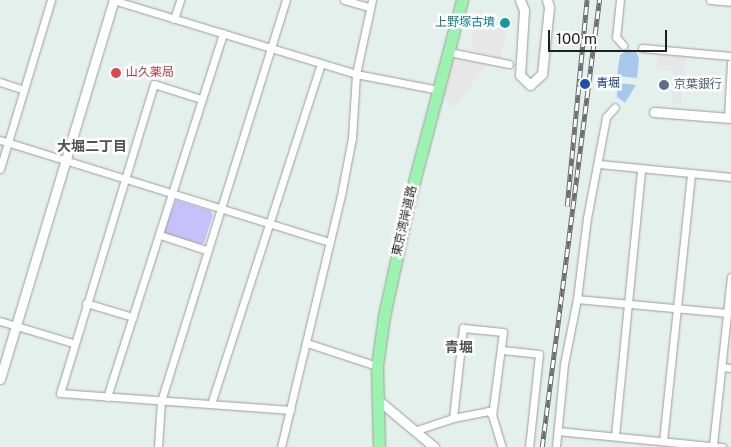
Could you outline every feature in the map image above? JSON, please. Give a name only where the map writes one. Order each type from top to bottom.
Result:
[{"type":"highway","name":"東京湾岸道路","points":[[378,447],[377,366],[384,316],[462,0]]},
{"type":"street","points":[[0,169],[51,0]]},
{"type":"street","points":[[0,379],[64,161],[114,0],[356,74],[439,90]]},
{"type":"street","points":[[174,19],[180,0]]},
{"type":"street","points":[[158,447],[161,401],[206,250],[286,0]]},
{"type":"street","points":[[344,0],[368,8]]},
{"type":"street","points":[[281,447],[307,343],[352,138],[356,74],[368,8],[372,0]]},
{"type":"street","points":[[520,0],[524,10],[520,75],[530,85],[542,74],[549,7],[547,0]]},
{"type":"street","points":[[620,0],[616,37],[623,45]]},
{"type":"street","points":[[710,0],[731,2]]},
{"type":"street","points":[[107,397],[222,33]]},
{"type":"street","points":[[642,48],[731,56]]},
{"type":"street","points":[[449,52],[509,64]]},
{"type":"street","points":[[211,404],[267,224],[321,63]]},
{"type":"street","points":[[654,112],[730,118],[731,63]]},
{"type":"street","points":[[0,82],[24,90]]},
{"type":"street","points":[[201,99],[154,84],[126,179],[73,343],[60,393],[290,410]]},
{"type":"street","points":[[556,447],[564,364],[577,299],[587,218],[599,164],[606,117],[609,110],[615,107]]},
{"type":"street","points":[[0,140],[329,242]]},
{"type":"street","points":[[599,164],[691,175],[731,177]]},
{"type":"street","points":[[615,436],[642,170]]},
{"type":"street","points":[[663,441],[691,175]]},
{"type":"street","points":[[160,234],[206,250]]},
{"type":"street","points":[[713,445],[731,277]]},
{"type":"street","points":[[577,299],[727,313]]},
{"type":"street","points":[[86,303],[133,317]]},
{"type":"street","points":[[0,321],[73,343]]},
{"type":"street","points":[[453,418],[463,328],[503,332],[492,415],[502,447]]},
{"type":"street","points":[[307,343],[377,366]]},
{"type":"street","points":[[502,350],[539,354],[529,447]]},
{"type":"street","points":[[722,367],[731,368]]},
{"type":"street","points":[[377,399],[434,447]]},
{"type":"street","points":[[414,432],[482,410],[492,415]]},
{"type":"street","points":[[558,431],[722,447]]},
{"type":"shaded area","points":[[477,10],[506,32],[501,58],[473,51],[471,42]]},
{"type":"shaded area","points":[[629,49],[636,52],[639,58],[637,78],[617,76],[620,55]]},
{"type":"shaded area","points":[[658,54],[686,57],[681,104],[671,102],[674,71],[656,69]]},
{"type":"shaded area","points":[[457,59],[487,64],[455,108],[443,96],[450,68]]},
{"type":"shaded area","points":[[617,83],[636,85],[625,103],[617,97]]},
{"type":"shaded area","points":[[176,200],[211,211],[213,215],[204,243],[200,244],[166,234],[164,231]]},
{"type":"railway","points":[[567,206],[587,0]]},
{"type":"railway","points":[[542,447],[599,0]]},
{"type":"place","name":"上野塚古墳","points":[[505,23]]},
{"type":"place","name":"山久薬局","points":[[116,73]]},
{"type":"place","name":"青堀","points":[[585,84]]},
{"type":"place","name":"京葉銀行","points":[[664,85]]},
{"type":"district","name":"大堀二丁目","points":[[92,146]]},
{"type":"district","name":"青堀","points":[[459,347]]}]
